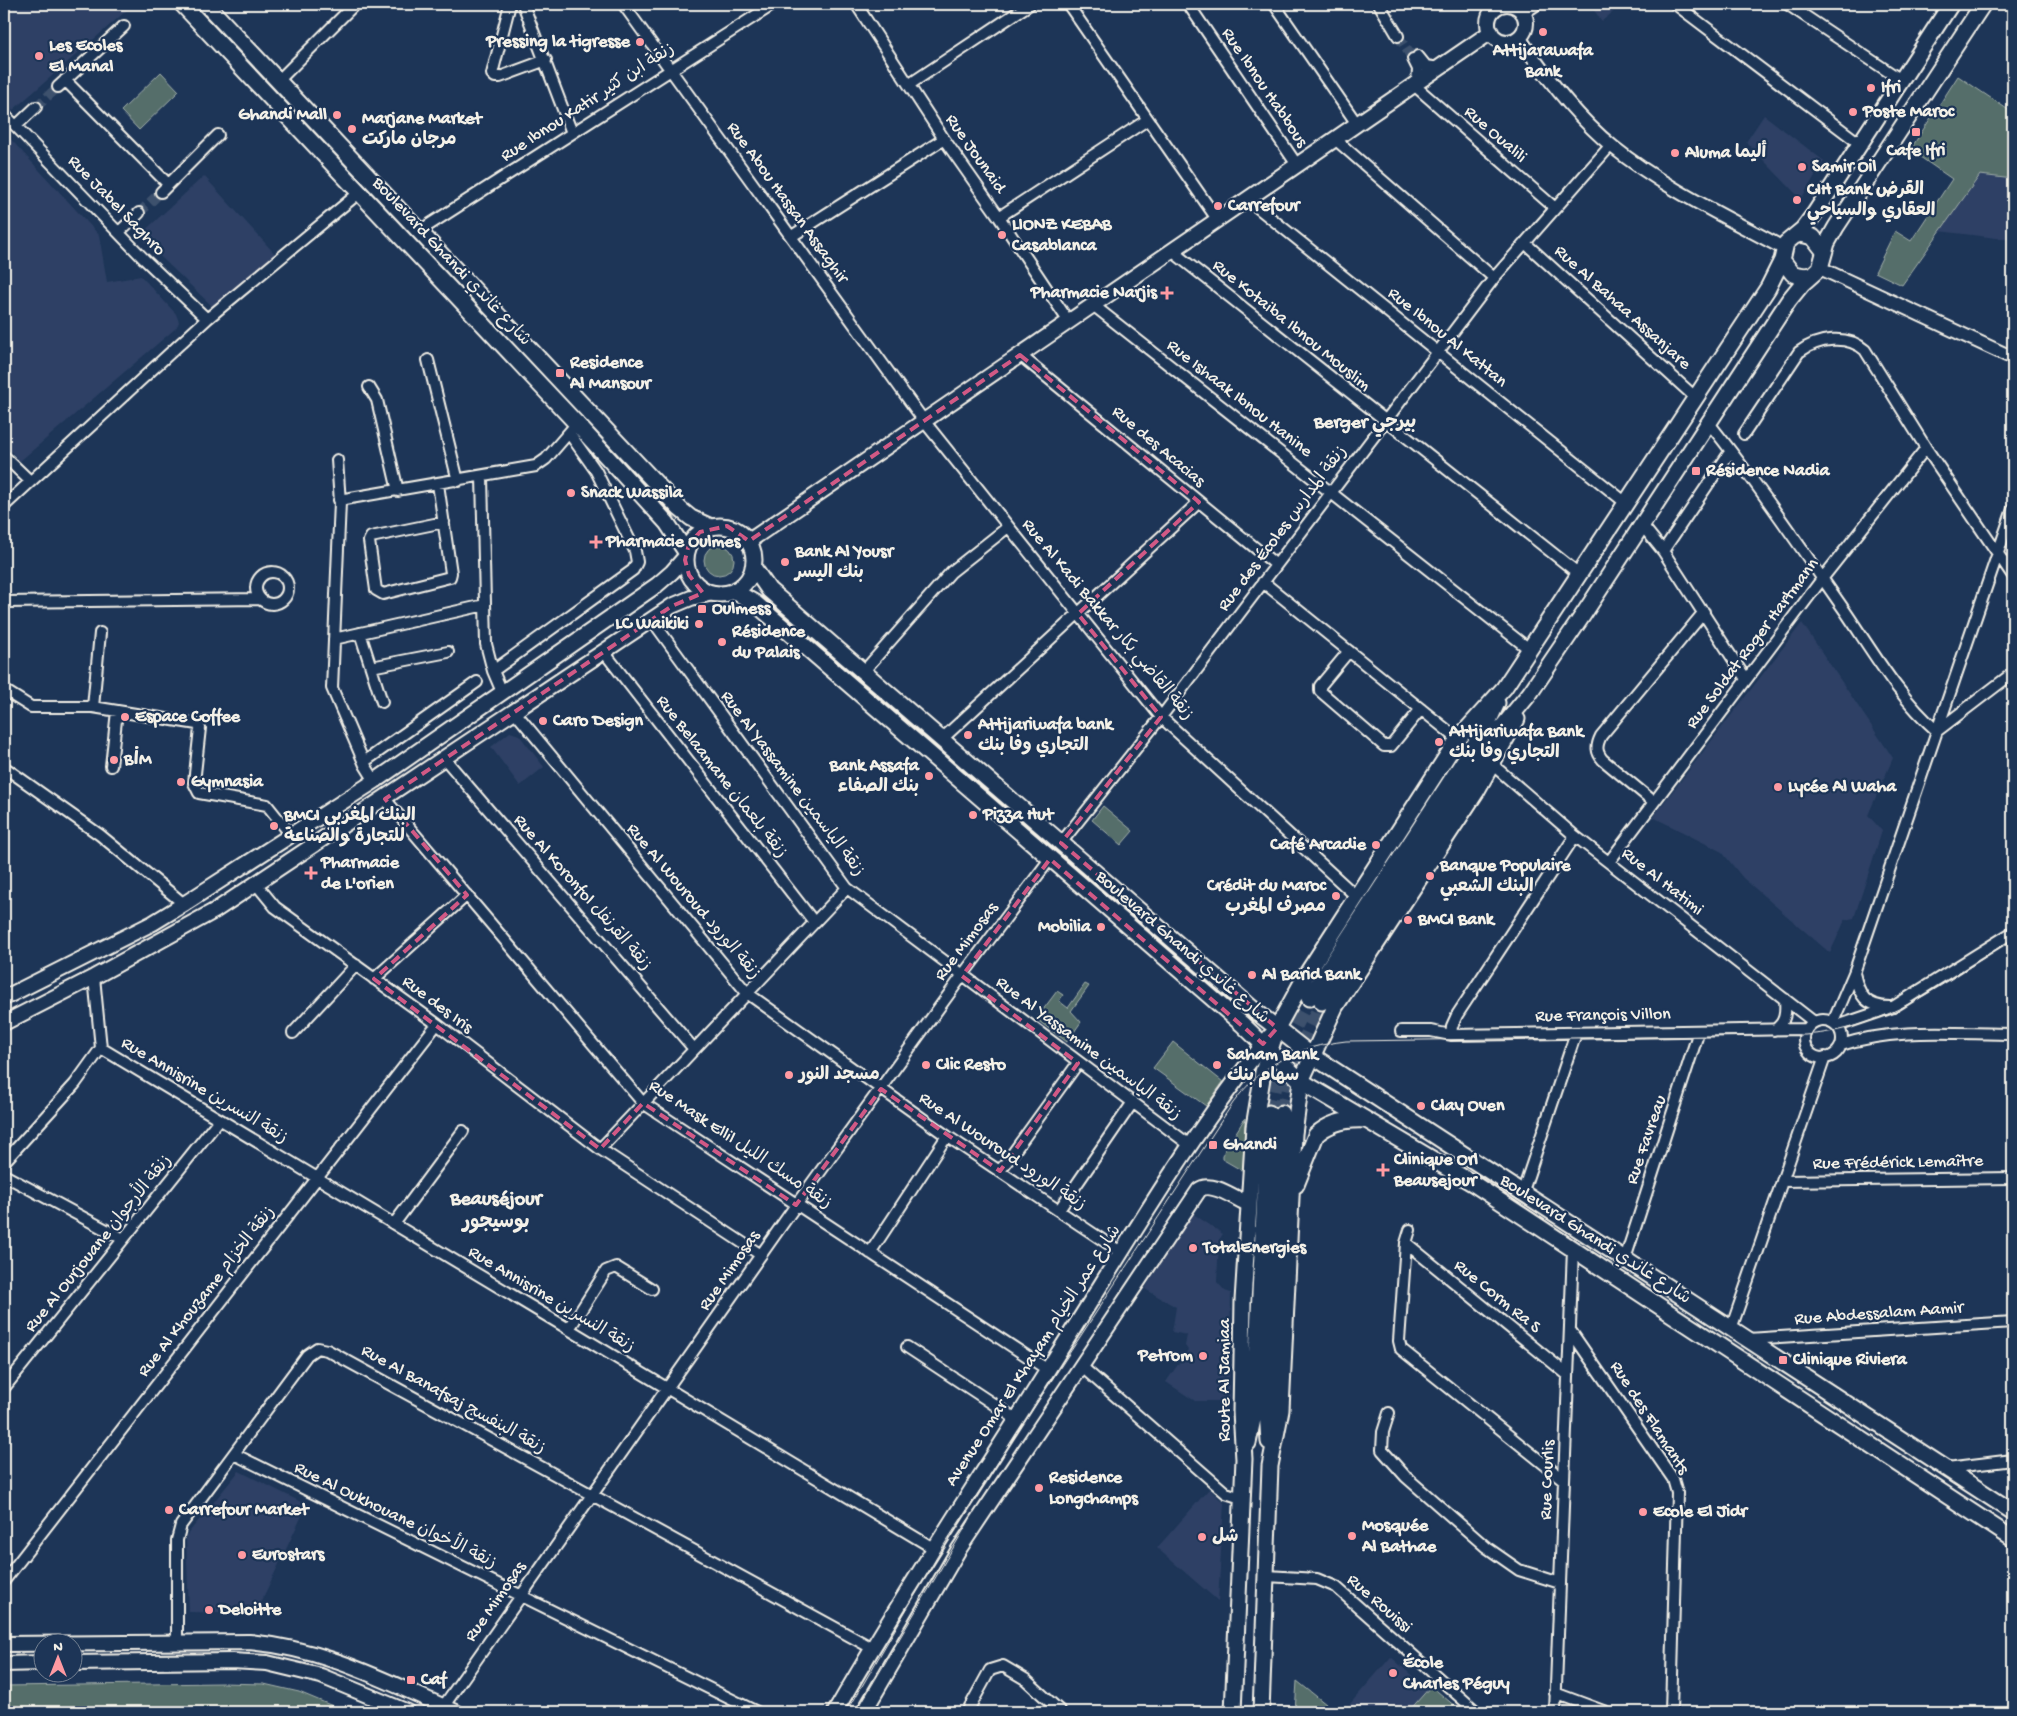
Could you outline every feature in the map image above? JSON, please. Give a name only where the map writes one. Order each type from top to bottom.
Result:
[{"type":"main road","name":"Boulevard Ghandi شارع غاندي","points":[[182,4],[360,192],[573,428],[667,523],[686,554]]},
{"type":"main road","name":"Boulevard Ghandi شارع غاندي","points":[[206,4],[680,509],[691,518],[711,527]]},
{"type":"main road","points":[[1510,4],[1528,8],[1526,25],[1519,37],[1504,41],[1491,32],[1489,19],[1496,6],[1510,4]]},
{"type":"main road","points":[[1951,4],[1815,214],[1795,236],[1783,254],[1768,288],[1504,688],[1486,727],[1315,1000],[1499,731],[1530,693],[1789,300],[1816,271],[1836,227],[1983,4]]},
{"type":"main road","points":[[749,541],[1491,32]]},
{"type":"main road","points":[[1795,236],[1801,234],[1813,237],[1824,250]]},
{"type":"main road","points":[[1783,254],[1793,274],[1805,276],[1816,271]]},
{"type":"main road","points":[[4,998],[154,923],[375,781],[664,580],[686,554],[694,537],[711,527],[731,527],[742,533],[749,541],[753,551],[753,567],[746,581],[734,591],[713,593],[682,601],[444,758],[257,885],[183,929],[4,1023]]},
{"type":"main road","points":[[686,554],[686,568],[691,579],[699,586],[713,593]]},
{"type":"main road","name":"Boulevard Ghandi شارع غاندي","points":[[753,567],[769,590],[1061,844],[1311,1055],[1523,1191],[2013,1512]]},
{"type":"main road","name":"Boulevard Ghandi شارع غاندي","points":[[734,591],[756,603],[1266,1047],[1301,1081],[1435,1159],[2013,1539]]},
{"type":"main road","name":"Route Al Jamiaa","points":[[1233,1712],[1244,1459],[1241,1412],[1248,1204],[1258,1100],[1266,1047],[1306,975],[1458,739],[1504,688]]},
{"type":"main road","points":[[1270,1466],[1281,1410],[1294,1134],[1301,1081],[1334,1007],[1493,765],[1530,693]]},
{"type":"main road","name":"Avenue Omar El Khayam شارع عمر الخيام","points":[[835,1712],[933,1548],[1191,1146],[1233,1082],[1266,1047]]},
{"type":"main road","points":[[1244,1459],[1254,1414],[1275,1113],[1267,1410],[1270,1466],[1261,1712]]},
{"type":"main road","points":[[1290,1202],[1316,1135],[1322,1129],[1341,1121],[1366,1120]]},
{"type":"main road","points":[[864,1712],[959,1550],[1199,1190],[1203,1187],[1211,1186],[1248,1204]]},
{"type":"main road","points":[[4,1644],[249,1642],[281,1645],[316,1653],[346,1664],[449,1710]]},
{"type":"main road","points":[[82,1663],[232,1661],[267,1664],[320,1676],[408,1712]]},
{"type":"main road","points":[[4,1664],[32,1663]]},
{"type":"street","points":[[278,80],[356,4]]},
{"type":"street","points":[[510,4],[492,74],[500,77],[546,60]]},
{"type":"street","points":[[523,4],[546,60],[572,133]]},
{"type":"street","name":"Rue Abou Hassan Assaghir","points":[[623,4],[934,433]]},
{"type":"street","name":"Rue Ibnou Katir زنقة ابن كثير","points":[[420,230],[774,4]]},
{"type":"street","name":"Rue Jounaid","points":[[856,4],[910,84],[944,139],[1069,322]]},
{"type":"street","points":[[910,84],[1030,4]]},
{"type":"street","points":[[1068,4],[1217,219]]},
{"type":"street","name":"Rue Ibnou Habbous","points":[[1188,4],[1297,165]]},
{"type":"street","points":[[1274,4],[1357,124]]},
{"type":"street","points":[[1379,4],[1399,32]]},
{"type":"street","points":[[1675,4],[1844,129],[1860,143]]},
{"type":"street","points":[[1787,4],[1901,80]]},
{"type":"street","points":[[124,26],[62,84],[164,188],[218,136]]},
{"type":"street","points":[[1519,37],[1562,94],[1611,145],[1672,187],[1783,254]]},
{"type":"street","points":[[1415,84],[1418,69],[1416,58],[1426,66],[1440,67]]},
{"type":"street","name":"Rue Oualili","points":[[1415,84],[1555,208]]},
{"type":"street","points":[[16,126],[36,107]]},
{"type":"street","name":"Rue Jabel Saghro","points":[[4,114],[207,319]]},
{"type":"street","points":[[999,217],[1147,120]]},
{"type":"street","points":[[792,236],[944,139]]},
{"type":"street","points":[[1336,139],[1494,278]]},
{"type":"street","name":"Rue des Écoles زنقة المدارس","points":[[1061,844],[1161,717],[1275,564],[1332,493],[1494,278],[1611,145]]},
{"type":"street","points":[[4,506],[207,319],[360,192]]},
{"type":"street","name":"Rue Ibnou Al Kattan","points":[[1247,199],[1626,502]]},
{"type":"street","points":[[119,232],[139,212]]},
{"type":"street","name":"Rue Al Bahaa Assanjare","points":[[1526,243],[1696,398]]},
{"type":"street","name":"Rue Kotaiba Ibnou Mouslim","points":[[1172,251],[1578,574]]},
{"type":"street","points":[[1816,271],[2013,358]]},
{"type":"street","name":"Rue Ishaak Ibnou Hanine","points":[[1093,305],[1529,649]]},
{"type":"street","points":[[1744,434],[1799,352],[1814,343],[1852,340],[1865,350],[1926,448],[1998,551],[2013,576]]},
{"type":"street","name":"Rue des Acacias","points":[[1020,355],[1275,564]]},
{"type":"street","points":[[428,360],[458,481]]},
{"type":"street","points":[[369,387],[377,400],[398,491]]},
{"type":"street","points":[[1709,423],[1822,578],[1897,687],[1920,716],[1936,731]]},
{"type":"street","points":[[340,500],[482,477],[536,466],[546,459],[573,428],[635,551],[637,562],[633,570],[492,670]]},
{"type":"street","name":"Rue Al Kadi Bakkar زنقة القاضي بكار","points":[[934,433],[1161,717],[1357,897]]},
{"type":"street","name":"Rue Soldat Roger Hartmann","points":[[1609,862],[1822,578],[1926,448]]},
{"type":"street","points":[[1663,551],[1730,452]]},
{"type":"street","points":[[4,456],[30,481]]},
{"type":"street","points":[[337,460],[340,500],[332,688],[364,762],[375,781]]},
{"type":"street","points":[[482,477],[486,644],[492,670],[502,692]]},
{"type":"street","points":[[438,484],[444,522],[450,577],[383,594],[378,593],[369,540],[371,537],[444,522]]},
{"type":"street","points":[[942,739],[1199,502]]},
{"type":"street","points":[[2013,509],[1835,1024],[1842,1037],[1841,1045],[1835,1054],[1825,1057],[1816,1056],[1808,1050],[1804,1038],[1810,1026],[1823,1020],[1835,1024],[1893,1007],[2013,932]]},
{"type":"street","points":[[1642,525],[1663,551],[1746,679]]},
{"type":"street","points":[[863,672],[951,572],[1008,527]]},
{"type":"street","points":[[1263,582],[1458,739]]},
{"type":"street","points":[[4,602],[260,599]]},
{"type":"street","points":[[334,639],[486,605]]},
{"type":"street","points":[[1654,802],[1598,756],[1597,744],[1601,736],[1704,612]]},
{"type":"street","name":"Rue Al Yassamine زنقة الياسمين","points":[[652,620],[847,888],[1191,1146]]},
{"type":"street","points":[[93,707],[100,633]]},
{"type":"street","points":[[360,633],[382,702]]},
{"type":"street","points":[[1349,651],[1320,686],[1320,691],[1384,746],[1391,746],[1421,709]]},
{"type":"street","points":[[371,667],[448,652]]},
{"type":"street","name":"Rue Belaamane زنقة بلعمان","points":[[604,652],[814,922]]},
{"type":"street","points":[[1936,731],[2013,673]]},
{"type":"street","points":[[364,762],[477,682]]},
{"type":"street","points":[[4,690],[31,707],[93,707],[198,724],[200,728],[195,789],[199,793],[267,805],[291,835]]},
{"type":"street","points":[[111,766],[117,710]]},
{"type":"street","name":"Rue Al Wouroud زنقة الورود","points":[[514,712],[747,993],[947,1136],[1122,1253]]},
{"type":"street","name":"Rue Al Koronfol زنقة القرنفل","points":[[444,758],[694,1049]]},
{"type":"street","name":"Rue Al Hatimi","points":[[1493,765],[1575,836],[1785,999],[1810,1026]]},
{"type":"street","points":[[4,767],[100,835],[184,904]]},
{"type":"street","name":"Rue Mask Ellil زنقة مسك الليل","points":[[385,799],[643,1103],[1048,1370]]},
{"type":"street","points":[[1451,1035],[1452,1026],[1457,1015],[1575,836]]},
{"type":"street","name":"Rue Mimosas","points":[[449,1710],[519,1596],[668,1389],[796,1205],[962,976],[1050,859]]},
{"type":"street","name":"Rue des Iris","points":[[257,885],[275,907],[437,1024],[600,1149],[761,1256]]},
{"type":"street","points":[[600,1149],[847,888]]},
{"type":"street","points":[[374,979],[466,895]]},
{"type":"street","points":[[293,1033],[356,965]]},
{"type":"street","points":[[1854,973],[1862,996],[1880,1006],[1893,1007]]},
{"type":"street","points":[[4,1162],[75,1084],[101,1048],[94,977]]},
{"type":"street","points":[[1774,1030],[1780,1027],[1784,1019],[1785,999]]},
{"type":"street","name":"Rue Al Khouzame زنقة الخزام","points":[[6,1575],[437,1024]]},
{"type":"street","name":"Rue François Villon","points":[[1401,1031],[1431,1031],[1451,1035],[1774,1030],[1810,1026]]},
{"type":"street","name":"Rue Favreau","points":[[1625,1259],[1697,1043],[1699,1031]]},
{"type":"street","points":[[1523,1191],[1576,1033]]},
{"type":"street","points":[[1841,1045],[1870,1036],[1892,1034],[2013,1034]]},
{"type":"street","name":"Rue Annisrine زنقة النسرين","points":[[101,1048],[933,1548]]},
{"type":"street","points":[[1731,1329],[1825,1057]]},
{"type":"street","points":[[1000,1171],[1078,1063]]},
{"type":"street","points":[[1059,1210],[1133,1102]]},
{"type":"street","name":"Rue Al Ourjouane زنقة الأرجوان","points":[[4,1388],[219,1120]]},
{"type":"street","points":[[394,1224],[463,1131]]},
{"type":"street","points":[[870,1252],[947,1136]]},
{"type":"street","points":[[4,1175],[123,1239]]},
{"type":"street","name":"Rue Frédérick Lemaître","points":[[1782,1181],[2013,1178]]},
{"type":"street","points":[[1410,1230],[1406,1243],[1399,1345],[1401,1349],[1564,1480]]},
{"type":"street","name":"Rue Corm Ra S","points":[[1406,1243],[1568,1375]]},
{"type":"street","name":"Rue Courlis","points":[[1555,1712],[1573,1248]]},
{"type":"street","points":[[569,1329],[606,1271],[610,1268],[616,1267],[652,1289]]},
{"type":"street","name":"Rue Abdessalam Aamir","points":[[1748,1340],[2013,1322]]},
{"type":"street","name":"Rue des Flamants","points":[[1570,1330],[1674,1479],[1677,1493],[1671,1712]]},
{"type":"street","points":[[907,1347],[1016,1419]]},
{"type":"street","name":"Rue Al Banafsaj زنقة البنفسج","points":[[177,1642],[178,1532],[307,1355],[314,1349],[322,1348],[872,1648]]},
{"type":"street","points":[[1081,1366],[1226,1493],[1235,1496],[1242,1495]]},
{"type":"street","points":[[1389,1414],[1383,1432],[1382,1450],[1406,1477],[1486,1547],[1512,1565],[1534,1576],[1560,1583]]},
{"type":"street","name":"Rue Al Oukhouane زنقة الأخوان","points":[[234,1454],[757,1712]]},
{"type":"street","points":[[1947,1468],[2013,1460]]},
{"type":"street","name":"Rue Rouissi","points":[[1267,1576],[1317,1579],[1336,1587],[1477,1712]]},
{"type":"street","points":[[967,1712],[990,1670],[1003,1666],[1025,1679],[1061,1712]]},
{"type":"street","points":[[1555,1693],[1606,1712]]},
{"type":"highlighted area","points":[[1020,355],[1199,502],[1078,614],[1161,717],[1061,843],[1277,1028],[1263,1044],[1050,859],[962,976],[1078,1063],[1000,1171],[881,1089],[796,1205],[643,1103],[600,1149],[374,979],[467,895],[385,799],[672,606],[703,593],[689,575],[685,560],[689,544],[700,532],[727,526],[749,541]]},
{"type":"shaded area","name":"Les Ecoles El Manal","points":[[4,4],[134,4],[13,110],[4,99]]},
{"type":"shaded area","points":[[1589,4],[1614,4],[1618,8],[1602,21]]},
{"type":"shaded area","points":[[1764,115],[1824,161],[1801,199],[1746,142]]},
{"type":"shaded area","points":[[4,132],[99,235],[107,282],[141,276],[176,314],[179,322],[176,328],[20,461],[4,444]]},
{"type":"shaded area","points":[[1980,175],[2013,179],[2013,240],[1939,231]]},
{"type":"shaded area","points":[[204,176],[275,254],[212,306],[139,236]]},
{"type":"shaded area","name":"Lycée Al Waha","points":[[1802,623],[1893,758],[1868,815],[1882,831],[1854,918],[1845,920],[1830,953],[1743,878],[1722,852],[1653,817]]},
{"type":"shaded area","points":[[510,732],[519,735],[544,767],[520,786],[491,747]]},
{"type":"shaded area","points":[[1192,1213],[1223,1234],[1219,1240],[1217,1282],[1225,1291],[1231,1293],[1229,1401],[1195,1401],[1166,1382],[1188,1350],[1185,1346],[1187,1335],[1172,1332],[1176,1307],[1145,1289]]},
{"type":"shaded area","points":[[239,1471],[307,1505],[259,1606],[243,1606],[242,1613],[189,1612],[186,1536]]},
{"type":"shaded area","points":[[1209,1489],[1224,1503],[1218,1601],[1157,1548]]},
{"type":"shaded area","name":"École Charles Péguy","points":[[1391,1657],[1428,1690],[1408,1712],[1343,1712]]},
{"type":"green space","points":[[161,72],[179,91],[139,130],[121,111]]},
{"type":"green space","points":[[1958,76],[2013,113],[2013,179],[1980,175],[1902,285],[1875,272],[1895,231],[1911,241],[1952,179],[1910,150]]},
{"type":"green space","points":[[719,545],[729,550],[734,560],[729,570],[719,575],[709,570],[704,560],[709,550]]},
{"type":"green space","points":[[1103,806],[1133,831],[1121,845],[1092,820]]},
{"type":"green space","points":[[1085,984],[1089,986],[1071,1011],[1081,1022],[1067,1042],[1036,1019],[1057,991],[1063,995],[1059,1001],[1068,1008]]},
{"type":"green space","points":[[1173,1042],[1223,1082],[1206,1106],[1153,1068]]},
{"type":"green space","points":[[1245,1118],[1243,1169],[1241,1170],[1222,1159],[1222,1155]]},
{"type":"green space","points":[[1297,1681],[1336,1712],[1295,1712]]},
{"type":"green space","points":[[264,1684],[299,1692],[347,1712],[4,1712],[4,1686]]},
{"type":"green space","points":[[1431,1686],[1462,1712],[1408,1712]]},
{"type":"tunnel","points":[[1398,36],[1413,59]]},
{"type":"tunnel","points":[[36,107],[58,87]]},
{"type":"tunnel","points":[[139,213],[161,192]]},
{"type":"tunnel","points":[[1269,1113],[1284,1045],[1309,998]]},
{"type":"tunnel","points":[[1282,1113],[1293,1067],[1322,1002]]},
{"type":"tram line","points":[[847,1712],[944,1545],[1233,1103],[1244,1089],[1269,1067],[1296,1053],[1346,1041],[1805,1035],[1835,1031],[1863,1024],[1915,1001],[2013,939]]},
{"type":"tram line","points":[[856,1712],[969,1521]]},
{"type":"place","name":"Attijarawafa Bank","points":[[1543,32]]},
{"type":"place","name":"Pressing la tigresse","points":[[640,42]]},
{"type":"place","name":"Les Ecoles El Manal","points":[[39,56]]},
{"type":"place","name":"Ifri","points":[[1871,88]]},
{"type":"place","name":"Poste Maroc","points":[[1853,112]]},
{"type":"place","name":"Ghandi Mall","points":[[337,115]]},
{"type":"place","name":"Marjane Market مرجان ماركت","points":[[352,129]]},
{"type":"place","name":"Cafe Ifri","points":[[1916,132]]},
{"type":"place","name":"Aluma أليما","points":[[1675,153]]},
{"type":"place","name":"Samir Oil","points":[[1802,167]]},
{"type":"place","name":"CIH Bank القرض العقاري والسياحي","points":[[1797,200]]},
{"type":"place","name":"Carrefour","points":[[1218,206]]},
{"type":"place","name":"LIONZ KEBAB Casablanca","points":[[1002,235]]},
{"type":"place","name":"Pharmacie Narjis","points":[[1167,293]]},
{"type":"place","name":"Residence Al Mansour","points":[[560,373]]},
{"type":"place","name":"Résidence Nadia","points":[[1696,471]]},
{"type":"place","name":"Snack Wassila","points":[[571,493]]},
{"type":"place","name":"Pharmacie Oulmes","points":[[596,542]]},
{"type":"place","name":"Bank Al Yousr بنك اليسر","points":[[785,562]]},
{"type":"place","name":"Oulmess","points":[[702,609]]},
{"type":"place","name":"LC Waikiki","points":[[699,624]]},
{"type":"place","name":"Résidence du Palais","points":[[722,642]]},
{"type":"place","name":"Espace Coffee","points":[[125,717]]},
{"type":"place","name":"Caro Design","points":[[543,721]]},
{"type":"place","name":"Attijariwafa bank التجاري وفا بنك","points":[[968,735]]},
{"type":"place","name":"Attijariwafa Bank التجاري وفا بنك","points":[[1439,742]]},
{"type":"place","name":"BİM","points":[[114,760]]},
{"type":"place","name":"Bank Assafa بنك الصفاء","points":[[929,776]]},
{"type":"place","name":"Gymnasia","points":[[181,782]]},
{"type":"place","name":"Lycée Al Waha","points":[[1778,787]]},
{"type":"place","name":"Pizza Hut","points":[[973,815]]},
{"type":"place","name":"BMCI البنك المغربي للتجارة والصناعة","points":[[274,826]]},
{"type":"place","name":"Café Arcadie","points":[[1376,845]]},
{"type":"place","name":"Pharmacie de L'orien","points":[[311,873]]},
{"type":"place","name":"Banque Populaire البنك الشعبي","points":[[1430,876]]},
{"type":"place","name":"Crédit du Maroc مصرف المغرب","points":[[1336,896]]},
{"type":"place","name":"BMCI Bank","points":[[1408,920]]},
{"type":"place","name":"Mobilia","points":[[1101,927]]},
{"type":"place","name":"Al Barid Bank","points":[[1252,975]]},
{"type":"place","name":"Clic Resto","points":[[926,1065]]},
{"type":"place","name":"Saham Bank سهام بنك","points":[[1217,1065]]},
{"type":"place","name":"مسجد النور","points":[[789,1075]]},
{"type":"place","name":"Clay Oven","points":[[1421,1106]]},
{"type":"place","name":"Ghandi","points":[[1213,1145]]},
{"type":"place","name":"Clinique Orl Beausejour","points":[[1383,1170]]},
{"type":"place","name":"TotalEnergies","points":[[1193,1248]]},
{"type":"place","name":"Petrom","points":[[1203,1356]]},
{"type":"place","name":"Clinique Riviera","points":[[1783,1360]]},
{"type":"place","name":"Residence Longchamps","points":[[1039,1488]]},
{"type":"place","name":"Carrefour Market","points":[[169,1510]]},
{"type":"place","name":"Ecole El Jidr","points":[[1643,1512]]},
{"type":"place","name":"Mosquée Al Bathae","points":[[1352,1536]]},
{"type":"place","name":"شل","points":[[1202,1537]]},
{"type":"place","name":"Eurostars","points":[[242,1555]]},
{"type":"place","name":"Deloitte","points":[[209,1610]]},
{"type":"place","name":"École Charles Péguy","points":[[1393,1673]]},
{"type":"place","name":"Caf","points":[[411,1680]]},
{"type":"district","name":"Berger بيرجي","points":[[1365,423]]},
{"type":"district","name":"Beauséjour بوسيجور","points":[[496,1212]]}]
